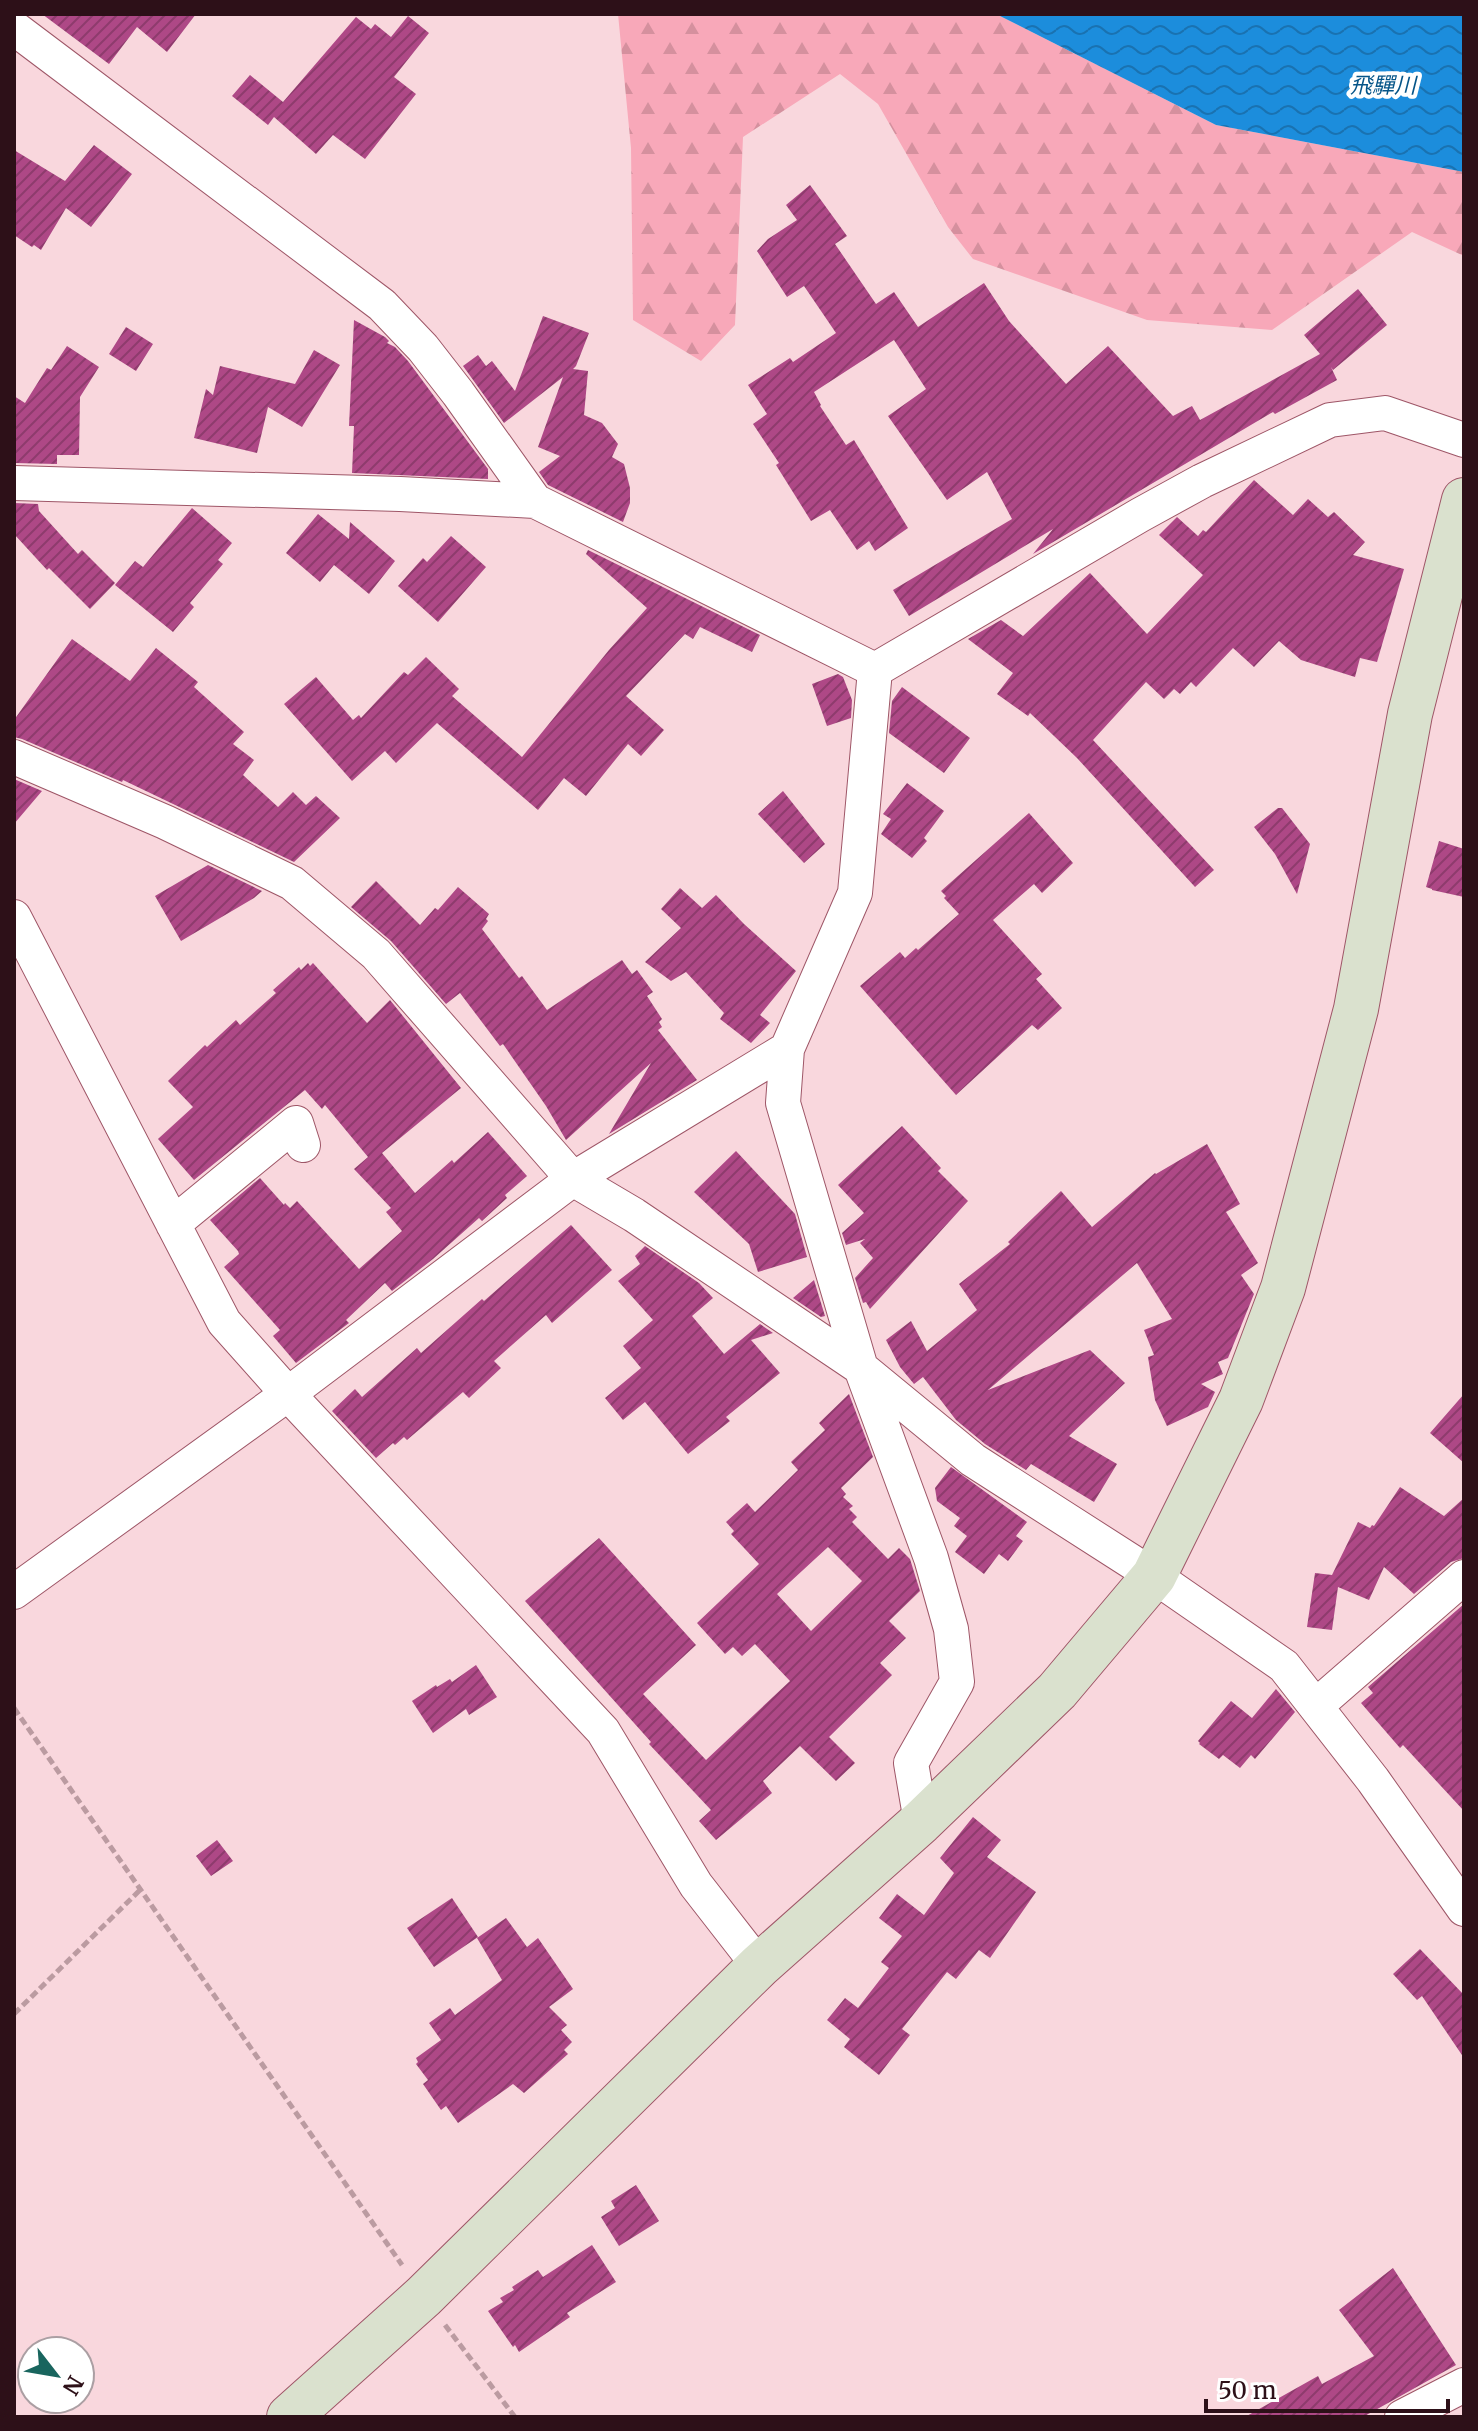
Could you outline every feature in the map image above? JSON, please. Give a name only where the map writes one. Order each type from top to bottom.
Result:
[{"type":"street","points":[[14,28],[382,305],[423,348],[535,501]]},
{"type":"street","points":[[875,670],[1140,515],[1202,481],[1330,420],[1385,413],[1464,440]]},
{"type":"street","points":[[14,483],[535,501],[875,670]]},
{"type":"street","points":[[289,2417],[424,2296],[759,1966],[921,1822],[1057,1691],[1154,1576],[1241,1400],[1283,1288],[1356,1009],[1410,714],[1464,500]]},
{"type":"street","points":[[875,670],[855,893],[787,1049],[783,1103],[861,1368],[931,1558],[951,1629],[957,1682],[911,1763],[921,1822]]},
{"type":"street","points":[[14,757],[165,822],[292,883],[376,954],[573,1179],[634,1215],[861,1368],[973,1460],[1154,1576],[1284,1666],[1373,1780],[1464,1909]]},
{"type":"street","points":[[14,917],[224,1322],[603,1731],[696,1885],[759,1966]]},
{"type":"street","points":[[14,1592],[288,1394],[573,1179],[787,1049]]},
{"type":"street","points":[[173,1224],[296,1123],[303,1145]]},
{"type":"street","points":[[1317,1705],[1464,1577]]},
{"type":"street","points":[[1402,2417],[1464,2385]]},
{"type":"path","points":[[14,1708],[424,2296],[515,2417]]},
{"type":"path","points":[[14,2014],[140,1890]]},
{"type":"green space","points":[[618,14],[996,14],[1216,125],[1464,172],[1464,256],[1412,232],[1272,330],[1147,320],[973,259],[948,227],[878,104],[840,74],[743,137],[735,325],[701,361],[633,320],[631,148]]},
{"type":"water","name":"飛驒川","points":[[996,14],[1464,14],[1464,172],[1216,125]]},
{"type":"building","points":[[42,14],[196,14],[167,52],[137,27],[109,64]]},
{"type":"building","points":[[408,16],[429,33],[394,77],[416,94],[365,159],[333,135],[316,154],[274,117],[268,125],[232,96],[250,75],[283,102],[356,17],[371,29],[375,24],[391,37]]},
{"type":"building","points":[[94,145],[132,174],[91,227],[66,208],[41,250],[14,235],[14,150],[65,181]]},
{"type":"building","points":[[810,185],[847,236],[835,244],[876,304],[894,292],[918,327],[984,283],[1009,321],[1066,384],[1108,346],[1173,416],[1192,406],[1200,420],[1320,354],[1304,335],[1358,289],[1387,325],[1333,370],[1331,367],[1337,380],[1275,414],[1273,412],[1033,554],[1053,529],[909,616],[893,590],[1012,519],[987,472],[947,500],[888,416],[926,389],[894,340],[814,392],[846,445],[854,440],[908,528],[875,551],[869,541],[857,550],[830,510],[811,521],[776,465],[779,463],[753,424],[767,414],[748,385],[790,358],[793,362],[836,333],[804,286],[787,297],[757,251],[768,239],[797,220],[786,205]]},
{"type":"building","points":[[543,316],[589,333],[573,369],[588,371],[584,415],[602,423],[618,444],[612,457],[624,464],[630,488],[630,503],[623,522],[548,485],[539,472],[560,456],[538,447],[563,377],[504,423],[463,366],[478,355],[486,366],[492,361],[515,391]]},
{"type":"building","points":[[354,320],[385,337],[389,341],[387,343],[408,361],[488,469],[488,479],[352,473],[354,426],[349,426]]},
{"type":"building","points":[[126,327],[153,344],[136,371],[109,354]]},
{"type":"building","points":[[67,346],[99,367],[80,397],[79,455],[57,455],[57,464],[14,463],[14,396],[25,403],[47,368],[51,370]]},
{"type":"building","points":[[314,350],[340,365],[302,427],[268,407],[257,453],[194,438],[206,389],[213,395],[220,366],[295,384]]},
{"type":"building","points":[[1254,480],[1293,515],[1308,499],[1328,517],[1334,512],[1365,542],[1353,555],[1404,569],[1377,662],[1360,658],[1355,677],[1301,660],[1279,641],[1254,667],[1233,648],[1196,687],[1191,682],[1180,694],[1174,689],[1164,699],[1146,682],[1093,740],[1214,870],[1195,887],[1077,758],[1030,713],[1028,716],[997,694],[1013,673],[968,639],[1001,620],[1023,636],[1090,573],[1147,634],[1203,575],[1159,535],[1177,517],[1198,536],[1203,530],[1206,532]]},
{"type":"building","points":[[14,503],[38,504],[39,511],[78,554],[82,550],[115,583],[90,609],[49,568],[47,570],[14,534]]},
{"type":"building","points":[[192,508],[232,543],[218,560],[223,564],[190,603],[194,607],[173,632],[115,585],[135,561],[143,567]]},
{"type":"building","points":[[318,514],[349,539],[350,522],[395,561],[369,594],[334,565],[320,582],[286,553]]},
{"type":"building","points":[[451,536],[486,567],[438,622],[398,586],[423,558],[427,562]]},
{"type":"building","points":[[588,550],[760,635],[752,652],[700,627],[693,639],[685,634],[626,696],[664,730],[641,756],[628,744],[586,796],[564,778],[538,810],[437,723],[396,763],[385,751],[352,781],[284,704],[316,677],[353,720],[359,715],[361,718],[404,672],[408,675],[426,657],[459,689],[452,696],[522,757],[647,608],[586,554]]},
{"type":"building","points":[[72,639],[130,681],[156,648],[198,682],[194,687],[244,732],[233,744],[254,760],[243,775],[278,807],[293,792],[306,805],[316,796],[340,818],[294,862],[123,780],[14,737],[14,720]]},
{"type":"building","points":[[838,674],[843,677],[852,700],[851,718],[827,726],[812,684]]},
{"type":"building","points":[[902,687],[970,738],[944,773],[889,733],[892,701]]},
{"type":"building","points":[[14,779],[42,791],[14,824]]},
{"type":"building","points":[[907,783],[944,811],[924,838],[927,841],[912,858],[881,834],[891,819],[883,814]]},
{"type":"building","points":[[783,791],[825,844],[804,863],[758,814]]},
{"type":"building","points":[[1282,808],[1310,844],[1297,894],[1275,854],[1254,827]]},
{"type":"building","points":[[1029,813],[1073,863],[1042,893],[1034,884],[993,920],[1042,974],[1036,979],[1062,1008],[1038,1030],[1032,1025],[956,1095],[860,986],[900,952],[905,958],[916,948],[918,950],[959,914],[941,891]]},
{"type":"building","points":[[1439,841],[1464,849],[1464,897],[1426,887]]},
{"type":"building","points":[[208,865],[262,891],[181,941],[155,896]]},
{"type":"building","points":[[376,881],[420,925],[458,887],[489,914],[482,929],[547,1010],[622,960],[632,974],[637,970],[653,992],[647,996],[662,1019],[659,1022],[662,1027],[658,1030],[697,1080],[609,1134],[651,1063],[566,1140],[503,1044],[500,1046],[460,993],[446,1004],[391,941],[351,907]]},
{"type":"building","points":[[680,888],[702,908],[716,895],[796,971],[760,1015],[770,1023],[751,1043],[720,1019],[724,1013],[686,972],[671,981],[645,962],[681,928],[661,909]]},
{"type":"building","points":[[308,963],[310,966],[313,963],[367,1023],[390,1000],[461,1088],[382,1153],[415,1193],[488,1132],[527,1176],[482,1221],[479,1218],[392,1291],[385,1283],[346,1320],[349,1323],[296,1363],[273,1336],[280,1330],[224,1267],[239,1254],[210,1220],[260,1178],[284,1205],[290,1208],[297,1201],[359,1269],[402,1231],[386,1212],[391,1208],[354,1169],[368,1157],[325,1105],[322,1109],[305,1090],[194,1180],[158,1139],[193,1107],[168,1081],[205,1045],[207,1047],[236,1020],[240,1025],[276,993],[273,990]]},
{"type":"building","points":[[902,1126],[941,1168],[938,1171],[968,1201],[870,1309],[866,1302],[863,1303],[855,1278],[873,1258],[860,1243],[865,1239],[846,1245],[842,1233],[864,1213],[838,1185]]},
{"type":"building","points":[[1207,1144],[1240,1204],[1226,1212],[1258,1263],[1241,1275],[1254,1294],[1228,1358],[1218,1362],[1223,1374],[1201,1384],[1215,1392],[1208,1407],[1167,1426],[1155,1400],[1148,1357],[1154,1355],[1144,1330],[1172,1319],[1137,1263],[988,1390],[1090,1350],[1125,1383],[1069,1436],[1117,1464],[1094,1502],[1031,1464],[1026,1470],[985,1444],[956,1420],[923,1377],[914,1384],[900,1367],[886,1340],[911,1321],[927,1351],[977,1310],[959,1284],[1010,1244],[1008,1242],[1061,1191],[1092,1227],[1155,1173]]},
{"type":"building","points":[[736,1151],[795,1214],[807,1257],[758,1272],[749,1244],[694,1192]]},
{"type":"building","points":[[571,1225],[612,1270],[552,1323],[546,1315],[494,1361],[501,1368],[469,1398],[463,1392],[407,1440],[404,1437],[395,1445],[393,1443],[376,1458],[332,1411],[355,1389],[362,1397],[417,1348],[421,1353]]},
{"type":"building","points":[[645,1246],[699,1283],[713,1298],[692,1316],[724,1354],[760,1324],[773,1333],[751,1340],[780,1373],[726,1417],[730,1421],[688,1454],[645,1402],[623,1420],[605,1398],[641,1368],[623,1346],[653,1320],[618,1281],[640,1264],[635,1256]]},
{"type":"building","points":[[814,1280],[825,1316],[821,1317],[793,1298]]},
{"type":"building","points":[[849,1394],[873,1457],[841,1488],[846,1494],[843,1497],[853,1506],[849,1509],[857,1517],[852,1522],[888,1559],[899,1548],[910,1559],[920,1591],[889,1621],[906,1638],[880,1663],[892,1675],[829,1737],[855,1763],[836,1781],[800,1746],[763,1781],[772,1793],[716,1840],[699,1821],[711,1810],[649,1744],[651,1742],[525,1601],[599,1538],[696,1645],[643,1694],[706,1760],[790,1681],[755,1644],[742,1656],[733,1647],[725,1654],[697,1623],[759,1564],[731,1534],[734,1531],[726,1522],[747,1503],[755,1512],[798,1470],[791,1462],[825,1430],[819,1423]],"holes":[[[828,1547],[862,1581],[811,1631],[777,1594]]]},
{"type":"building","points":[[1464,1394],[1464,1463],[1430,1433]]},
{"type":"building","points":[[951,1467],[1027,1522],[1016,1536],[1023,1541],[1008,1561],[999,1554],[984,1574],[955,1552],[967,1536],[954,1526],[960,1518],[937,1501],[935,1488]]},
{"type":"building","points":[[1400,1487],[1444,1516],[1464,1498],[1464,1558],[1451,1562],[1414,1594],[1384,1567],[1369,1600],[1338,1587],[1332,1630],[1307,1627],[1315,1573],[1332,1575],[1358,1522],[1370,1528],[1374,1526]]},
{"type":"building","points":[[1464,1604],[1464,1811],[1403,1745],[1400,1748],[1361,1703],[1373,1693],[1368,1687]]},
{"type":"building","points":[[476,1665],[497,1697],[469,1715],[466,1709],[433,1733],[412,1701],[436,1685],[450,1679],[452,1682]]},
{"type":"building","points":[[1276,1689],[1295,1712],[1255,1759],[1251,1755],[1240,1768],[1223,1755],[1219,1759],[1199,1744],[1198,1741],[1231,1701],[1252,1718]]},
{"type":"building","points":[[973,1817],[1001,1840],[987,1857],[1036,1892],[990,1958],[979,1950],[956,1979],[947,1972],[902,2029],[910,2035],[879,2075],[844,2047],[850,2039],[827,2020],[845,1998],[858,2008],[889,1968],[881,1962],[902,1936],[879,1918],[897,1894],[924,1915],[954,1873],[940,1858]]},
{"type":"building","points":[[217,1840],[233,1861],[211,1876],[196,1856]]},
{"type":"building","points":[[452,1898],[478,1937],[434,1967],[407,1928]]},
{"type":"building","points":[[506,1918],[527,1947],[538,1938],[573,1989],[549,2007],[567,2025],[561,2030],[572,2042],[564,2050],[568,2054],[524,2093],[513,2084],[458,2123],[446,2106],[441,2110],[423,2084],[428,2080],[416,2064],[416,2058],[441,2040],[429,2023],[450,2008],[455,2015],[502,1980],[477,1938]]},
{"type":"building","points":[[1420,1949],[1464,1995],[1464,2058],[1422,1996],[1417,2000],[1393,1974]]},
{"type":"building","points":[[636,2185],[659,2221],[619,2246],[601,2217],[615,2208],[611,2201]]},
{"type":"building","points":[[592,2245],[616,2282],[567,2313],[570,2317],[519,2352],[488,2311],[503,2302],[500,2298],[514,2290],[512,2287],[538,2270],[543,2277]]},
{"type":"building","points":[[1393,2268],[1456,2365],[1363,2417],[1245,2417],[1318,2376],[1322,2384],[1374,2356],[1339,2310]]}]
